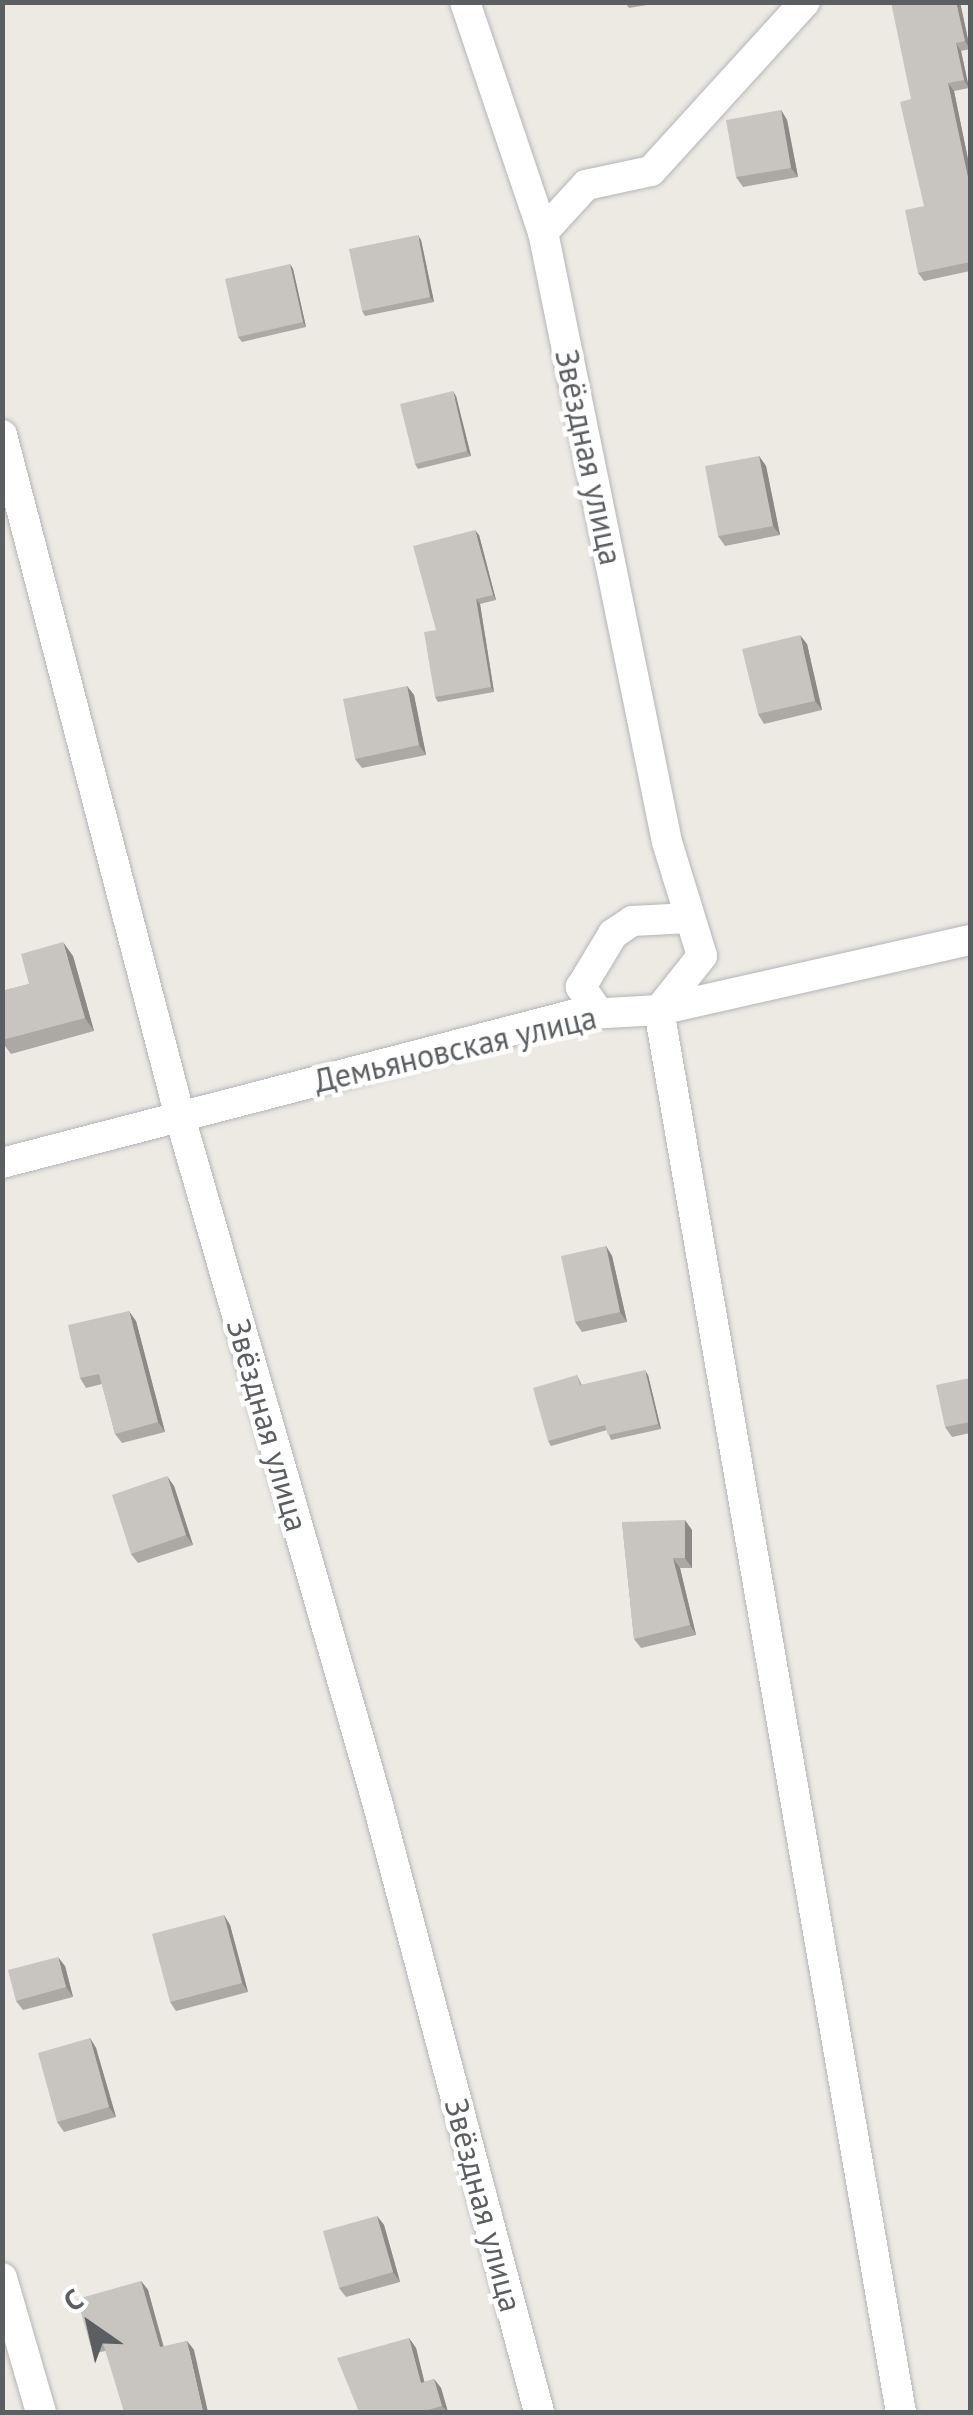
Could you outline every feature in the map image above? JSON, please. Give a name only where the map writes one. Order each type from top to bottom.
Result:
[{"type":"street","name":"Звёздная улица","points":[[465,2],[543,232],[668,842],[702,956],[659,1010]]},
{"type":"street","points":[[543,232],[586,186],[651,171],[805,2]]},
{"type":"street","name":"Звёздная улица","points":[[2,436],[180,1117],[378,1805],[538,2412]]},
{"type":"street","points":[[598,1014],[581,987],[613,934],[632,921],[690,918]]},
{"type":"street","name":"Демьяновская улица","points":[[2,1163],[598,1014],[659,1010],[970,940]]},
{"type":"street","points":[[659,1010],[901,2412]]},
{"type":"street","points":[[2,2278],[41,2412]]},
{"type":"building","points":[[891,2],[956,2],[965,41],[956,43],[964,80],[948,83],[970,187],[970,262],[918,273],[905,210],[924,206],[900,102],[911,99]]},
{"type":"building","points":[[781,110],[791,168],[736,177],[726,120]]},
{"type":"building","points":[[418,235],[430,297],[362,311],[349,249]]},
{"type":"building","points":[[290,264],[303,322],[238,337],[225,279]]},
{"type":"building","points":[[453,391],[467,451],[415,464],[400,404]]},
{"type":"building","points":[[759,456],[773,526],[718,536],[705,466]]},
{"type":"building","points":[[475,530],[493,595],[476,599],[491,687],[435,697],[424,632],[436,630],[413,546]]},
{"type":"building","points":[[800,635],[815,701],[758,714],[742,649]]},
{"type":"building","points":[[407,686],[419,745],[355,759],[343,699]]},
{"type":"building","points":[[63,942],[85,1018],[2,1040],[2,991],[29,984],[21,954]]},
{"type":"building","points":[[606,1246],[620,1312],[575,1322],[561,1256]]},
{"type":"building","points":[[129,1311],[158,1422],[115,1434],[99,1374],[80,1378],[68,1325]]},
{"type":"building","points":[[645,1370],[658,1424],[608,1435],[605,1425],[548,1441],[533,1388],[577,1375],[580,1385]]},
{"type":"building","points":[[970,1378],[970,1422],[945,1427],[936,1385]]},
{"type":"building","points":[[167,1476],[186,1535],[131,1554],[112,1495]]},
{"type":"building","points":[[685,1520],[685,1558],[673,1558],[690,1625],[634,1639],[622,1522]]},
{"type":"building","points":[[224,1915],[242,1983],[170,2002],[152,1934]]},
{"type":"building","points":[[58,1957],[66,1987],[16,2001],[8,1970]]},
{"type":"building","points":[[90,2038],[109,2107],[57,2122],[38,2053]]},
{"type":"building","points":[[377,2216],[393,2272],[339,2288],[323,2231]]},
{"type":"building","points":[[141,2281],[160,2347],[187,2341],[203,2412],[124,2412],[102,2340],[90,2344],[77,2299]]},
{"type":"building","points":[[409,2338],[421,2383],[434,2379],[442,2406],[420,2412],[359,2412],[337,2358]]}]
